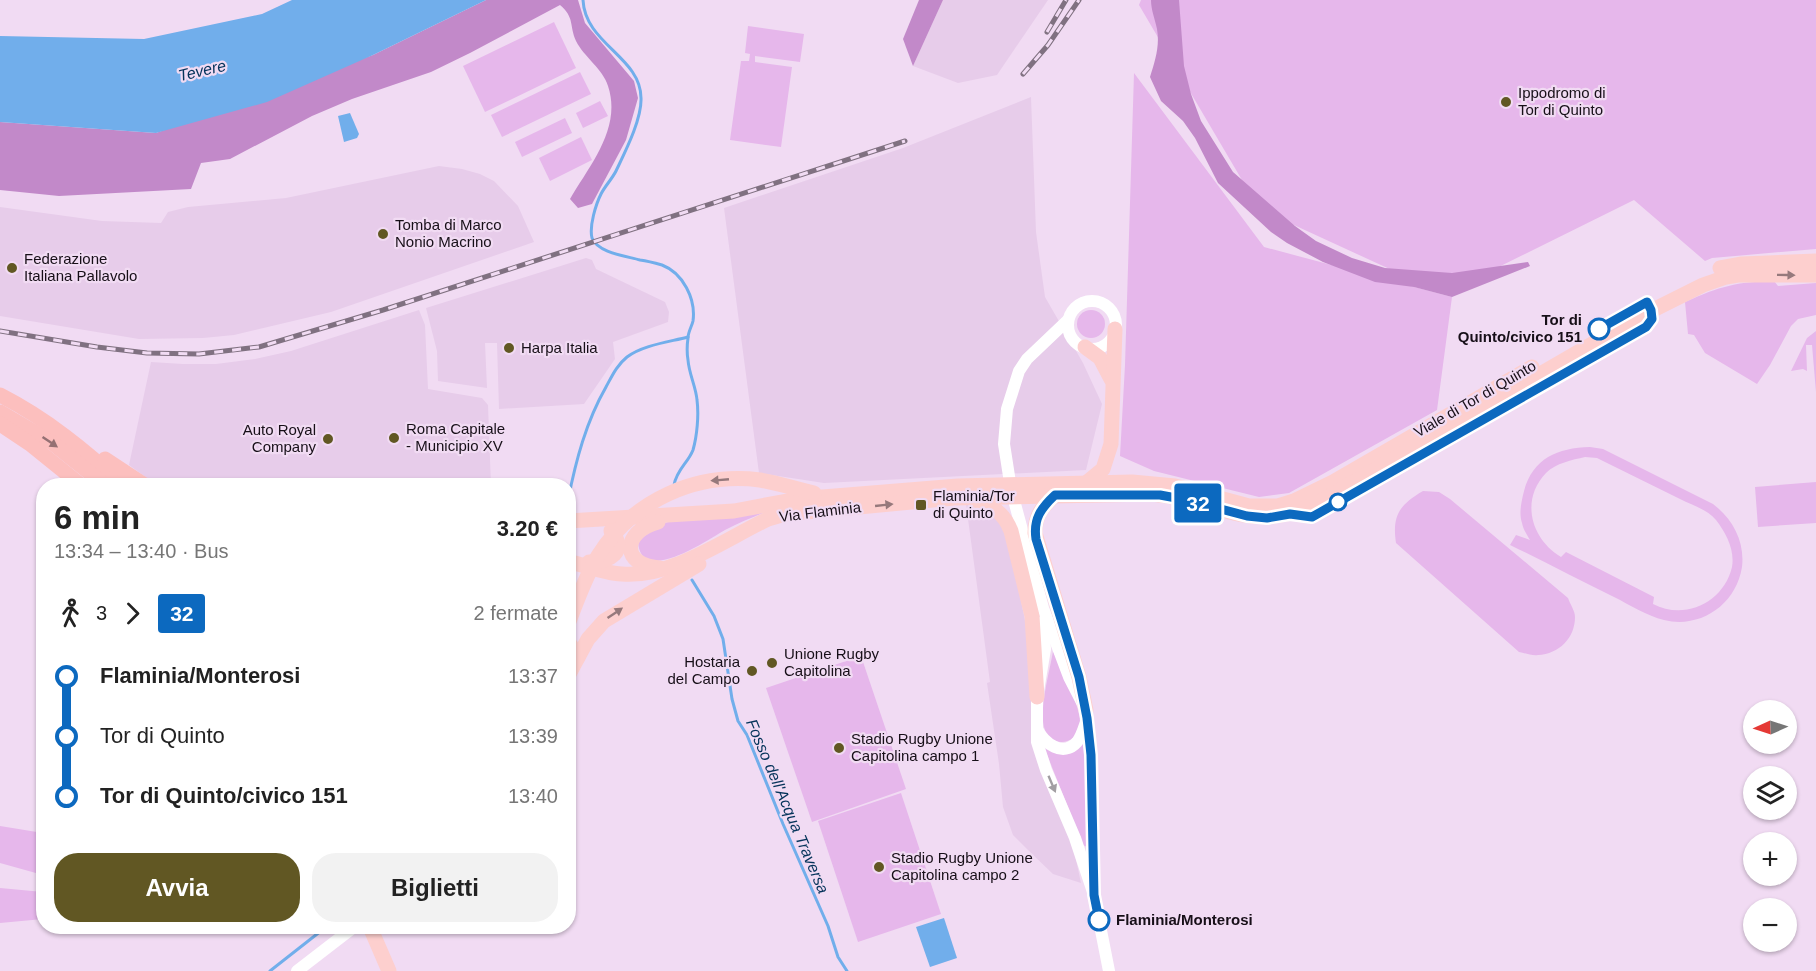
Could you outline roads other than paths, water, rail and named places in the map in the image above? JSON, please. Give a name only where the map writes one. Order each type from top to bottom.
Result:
[{"type":"highway","points":[[0,396],[43,419],[76,443],[115,478]]},
{"type":"highway","points":[[0,412],[51,442],[96,478]]},
{"type":"highway","points":[[0,424],[30,444],[72,478]]},
{"type":"highway","points":[[76,443],[134,478]]},
{"type":"main road","name":"Viale di Tor di Quinto","points":[[1132,482],[1175,486],[1257,507],[1286,504],[1333,482],[1631,310],[1706,273],[1732,265],[1816,261]]},
{"type":"main road","name":"Viale di Tor di Quinto","points":[[1055,495],[1160,495],[1247,516],[1267,518],[1290,514],[1318,502],[1637,318],[1703,285],[1738,275],[1816,274]]},
{"type":"main road","points":[[1115,329],[1111,444],[1116,466],[1132,482]]},
{"type":"main road","points":[[1081,346],[1096,354],[1103,362],[1113,387]]},
{"type":"main road","points":[[1086,483],[1103,470],[1111,444]]},
{"type":"main road","points":[[576,606],[597,557],[623,524],[647,505],[679,489],[713,480],[746,479],[778,484],[832,498]]},
{"type":"main road","name":"Via Flaminia","points":[[576,520],[734,512],[798,499],[958,486],[1132,482]]},
{"type":"main road","points":[[1055,495],[1040,510],[1035,533],[1079,677],[1086,714]]},
{"type":"main road","name":"Via Flaminia","points":[[576,562],[624,574],[647,574],[670,568],[768,519],[784,514],[962,498],[1055,495]]},
{"type":"main road","points":[[962,498],[984,503],[997,510],[1006,520],[1011,531],[1032,616],[1037,697]]},
{"type":"main road","points":[[670,568],[644,566],[633,556],[631,545],[634,535],[642,528],[675,516]]},
{"type":"main road","points":[[576,561],[603,562],[616,552],[617,540],[613,533],[584,520]]},
{"type":"main road","points":[[576,661],[590,636],[604,621],[708,558],[720,550],[730,538]]},
{"type":"main road","points":[[377,934],[389,971]]},
{"type":"main road","points":[[378,934],[397,971]]},
{"type":"street","points":[[1042,345],[1057,341],[1092,348],[1102,346],[1110,339],[1115,329],[1115,320],[1104,304],[1083,303],[1077,307],[1068,320],[1027,359],[1017,376],[1005,420],[1005,461],[1040,599],[1069,677],[1086,714],[1091,755],[1094,895]]},
{"type":"street","points":[[1068,320],[1071,335],[1081,346]]},
{"type":"street","points":[[1040,599],[1045,649],[1037,697],[1037,742],[1075,838],[1094,895],[1109,971]]},
{"type":"street","points":[[1037,729],[1048,744],[1066,748],[1079,740],[1086,714]]},
{"type":"street","points":[[297,971],[345,934]]},
{"type":"water","name":"Tevere","points":[[292,0],[486,0],[373,55],[267,102],[156,133],[0,122],[0,36],[144,39],[262,14]]},
{"type":"water","points":[[350,113],[359,134],[357,138],[344,142],[338,116]]},
{"type":"water","points":[[944,918],[957,958],[930,967],[916,927]]},
{"type":"waterway","points":[[583,0],[586,15],[593,28],[632,72],[639,84],[641,98],[639,116],[632,135],[616,171],[597,203],[592,221],[592,238],[595,243],[606,250],[662,265],[669,269],[682,280],[692,304],[693,321],[688,336],[687,352],[698,412],[696,438],[693,450],[674,485]]},
{"type":"waterway","points":[[573,478],[587,428],[599,400],[618,367],[633,353],[656,344],[688,337]]},
{"type":"waterway","name":"Fosso dell'Acqua Traversa","points":[[692,580],[714,616],[723,639],[732,699],[738,721],[747,735],[828,926],[838,957],[847,971]]},
{"type":"waterway","points":[[270,971],[317,934]]},
{"type":"railway","points":[[1047,32],[1066,0]]},
{"type":"railway","points":[[1023,74],[1048,45],[1079,0]]},
{"type":"railway","points":[[0,331],[147,353],[199,354],[259,347],[383,310],[905,141]]},
{"type":"place","name":"Ippodromo di Tor di Quinto","points":[[1506,102]]},
{"type":"place","name":"Tomba di Marco Nonio Macrino","points":[[383,234]]},
{"type":"place","name":"Federazione Italiana Pallavolo","points":[[12,268]]},
{"type":"place","name":"Tor di Quinto/civico 151","points":[[1599,329]]},
{"type":"place","name":"Harpa Italia","points":[[509,348]]},
{"type":"place","name":"Roma Capitale - Municipio XV","points":[[394,438]]},
{"type":"place","name":"Auto Royal Company","points":[[328,439]]},
{"type":"place","name":"Flaminia/Tor di Quinto","points":[[921,505]]},
{"type":"place","name":"Unione Rugby Capitolina","points":[[772,663]]},
{"type":"place","name":"Hostaria del Campo","points":[[752,671]]},
{"type":"place","name":"Stadio Rugby Unione Capitolina campo 1","points":[[839,748]]},
{"type":"place","name":"Stadio Rugby Unione Capitolina campo 2","points":[[879,867]]},
{"type":"place","name":"Flaminia/Monterosi","points":[[1099,920]]}]
